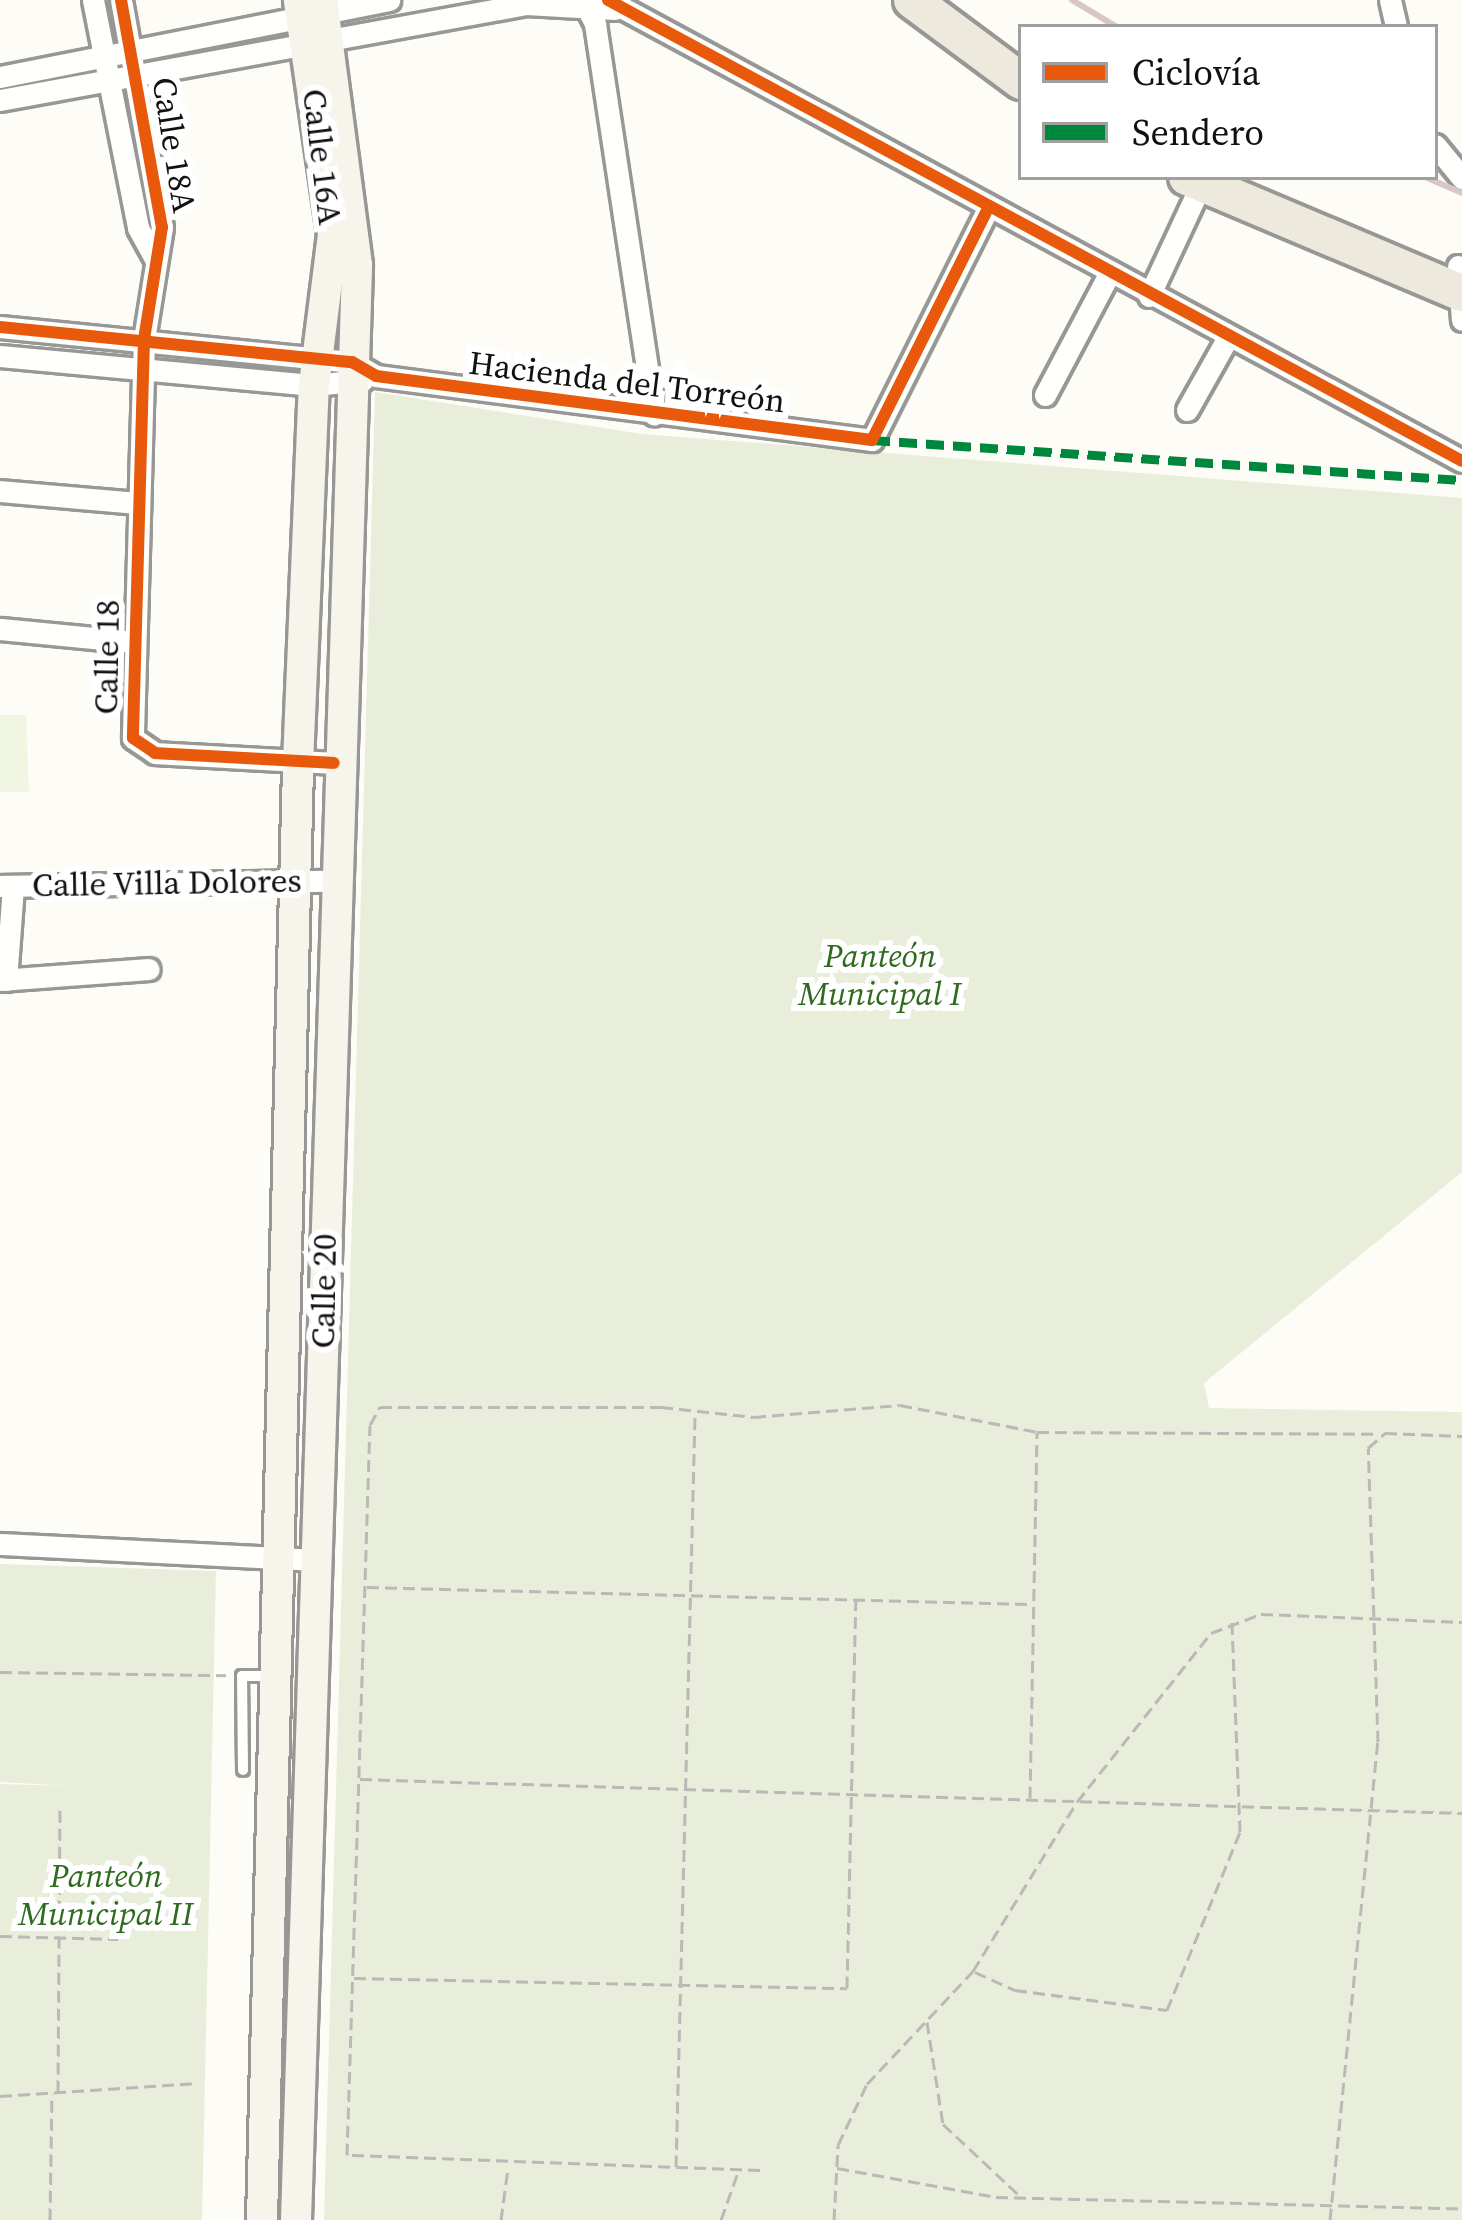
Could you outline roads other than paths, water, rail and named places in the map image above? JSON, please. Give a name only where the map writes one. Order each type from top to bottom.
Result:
[{"type":"main road","points":[[912,0],[1018,79]]},
{"type":"main road","points":[[948,0],[1018,50]]},
{"type":"main road","name":"Calle 16A","points":[[312,7],[357,230],[359,374]]},
{"type":"main road","name":"Calle 16A","points":[[315,372],[332,207],[318,44]]},
{"type":"main road","points":[[1199,180],[1461,287]]},
{"type":"main road","points":[[1255,180],[1461,287]]},
{"type":"main road","name":"Calle 20","points":[[262,2220],[280,1676],[298,763],[315,372]]},
{"type":"main road","name":"Calle 20","points":[[296,2220],[326,1232],[334,763],[341,588],[359,374]]},
{"type":"main road","points":[[305,586],[341,588]]},
{"type":"main road","points":[[288,1229],[326,1232]]},
{"type":"main road","points":[[276,1778],[310,1779]]},
{"type":"street","name":"Calle 18A","points":[[93,0],[138,228],[155,259]]},
{"type":"street","name":"Calle 18A","points":[[121,0],[162,226],[145,369]]},
{"type":"street","points":[[0,76],[104,57],[312,7],[389,0]]},
{"type":"street","points":[[0,100],[526,4],[598,6],[1462,461]]},
{"type":"street","points":[[598,6],[654,415]]},
{"type":"street","points":[[1439,153],[1462,178]]},
{"type":"street","points":[[1149,296],[1197,180]]},
{"type":"street","name":"Hacienda del Torreón","points":[[315,372],[872,440],[986,212]]},
{"type":"street","points":[[1045,395],[1108,276]]},
{"type":"street","points":[[0,327],[145,339],[315,372]]},
{"type":"street","points":[[1187,410],[1227,339]]},
{"type":"street","points":[[0,356],[145,369],[315,372]]},
{"type":"street","name":"Calle 18","points":[[145,369],[134,642],[138,746],[334,763]]},
{"type":"street","points":[[0,491],[138,503]]},
{"type":"street","points":[[0,629],[134,642]]},
{"type":"street","name":"Calle Villa Dolores","points":[[6,886],[299,877],[334,880]]},
{"type":"street","points":[[6,886],[3,980],[149,969]]},
{"type":"street","points":[[0,1544],[317,1560]]},
{"type":"lane","points":[[243,1770],[242,1676],[280,1676]]},
{"type":"railway","points":[[1072,0],[1112,24]]},
{"type":"railway","points":[[1432,180],[1462,193]]},
{"type":"park label","name":"Panteón Municipal I","points":[[880,975]]},
{"type":"park label","name":"Panteón Municipal II","points":[[106,1895]]}]
